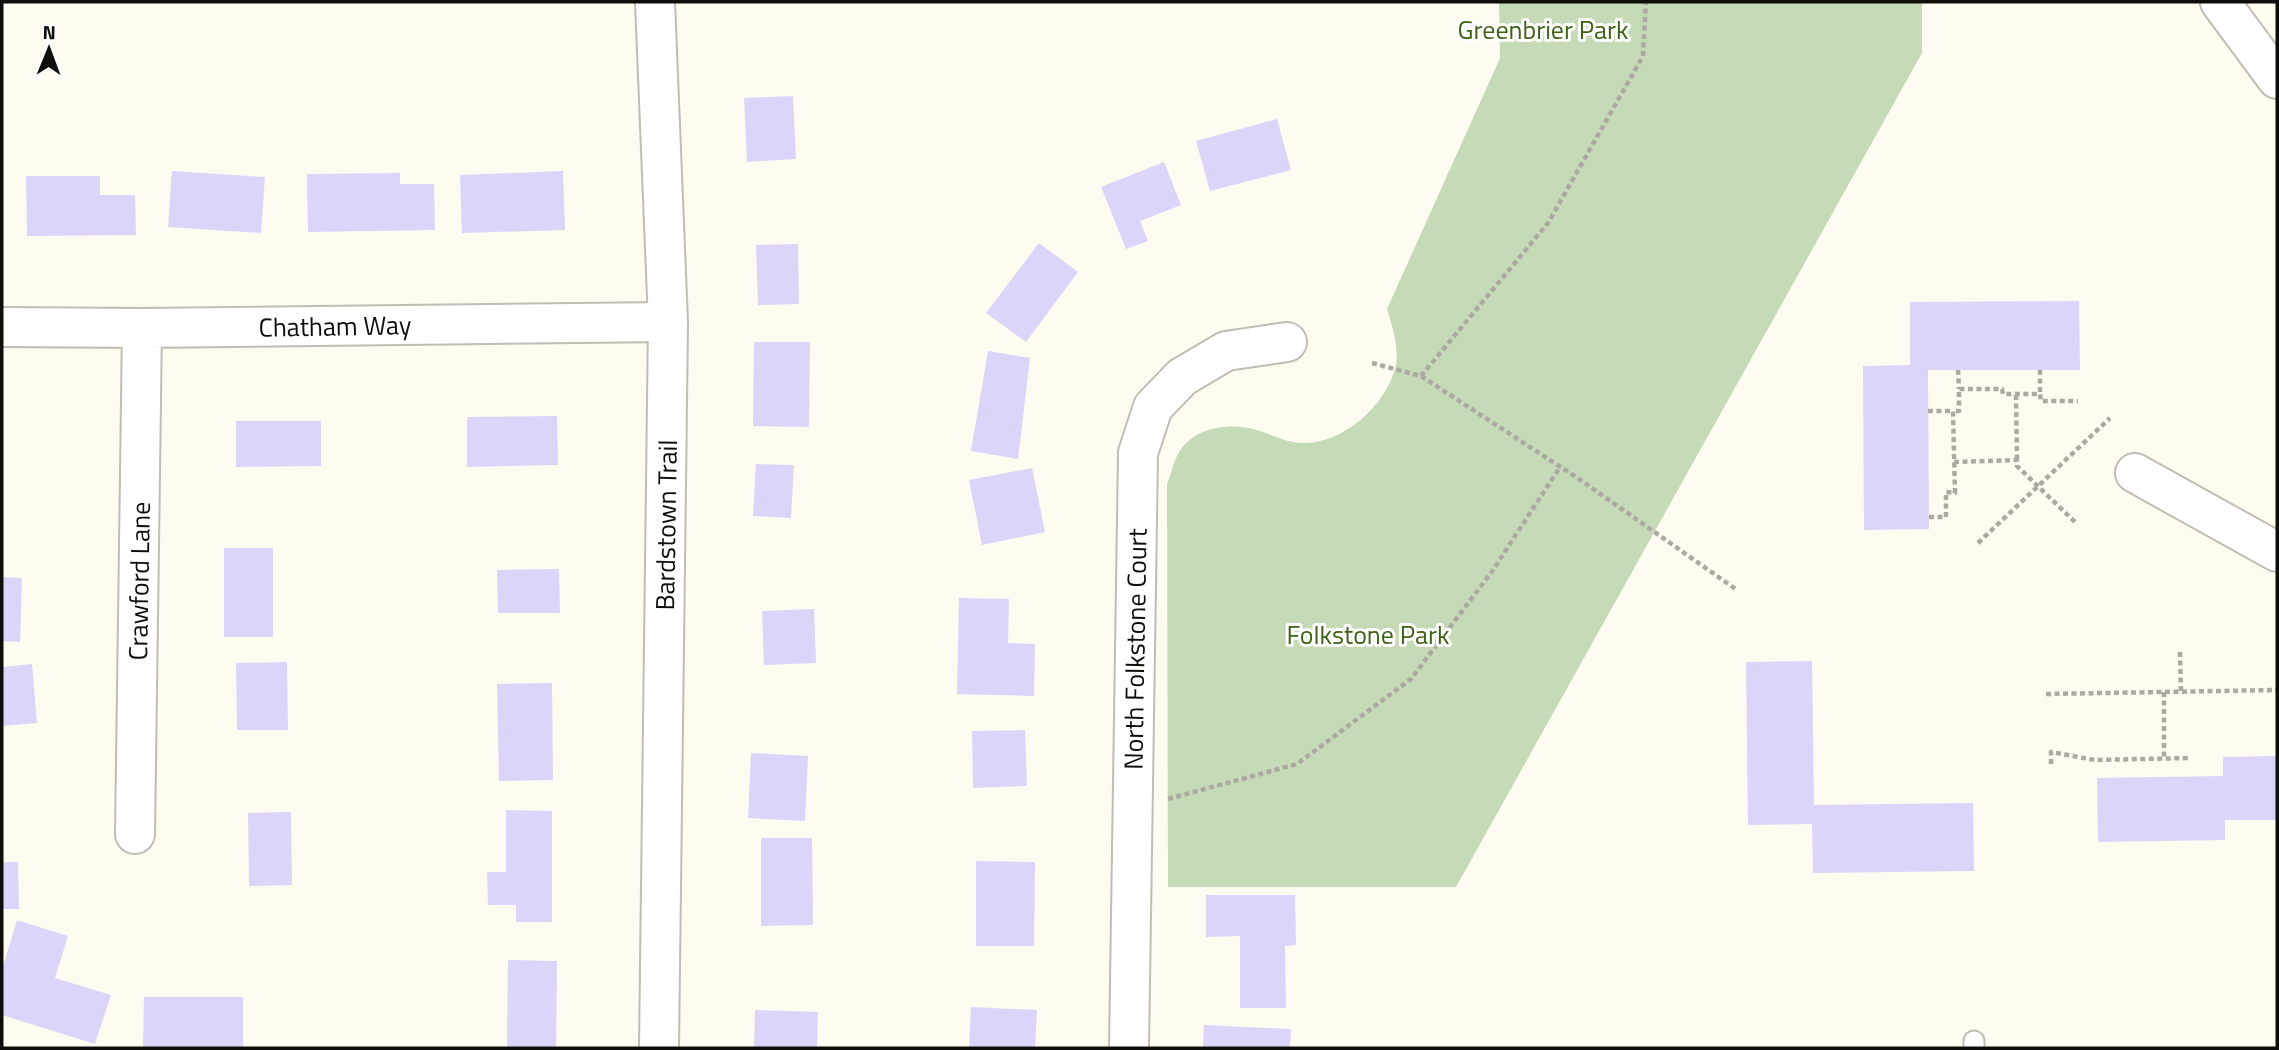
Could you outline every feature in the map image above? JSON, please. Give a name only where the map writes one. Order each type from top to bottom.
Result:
[{"type":"main road","name":"Bardstown Trail","points":[[655,2],[668,322],[659,1048]]},
{"type":"main road","points":[[2220,2],[2277,79]]},
{"type":"main road","name":"Chatham Way","points":[[2,327],[668,322]]},
{"type":"main road","name":"Crawford Lane","points":[[135,834],[142,328]]},
{"type":"main road","name":"North Folkstone Court","points":[[1129,1048],[1138,453],[1153,407],[1182,377],[1226,351],[1287,342]]},
{"type":"main road","points":[[2135,473],[2277,552]]},
{"type":"path","points":[[1421,376],[1548,223],[1643,56],[1646,2]]},
{"type":"path","points":[[1372,363],[1421,376],[1560,467],[1737,590]]},
{"type":"path","points":[[1928,411],[1959,411],[1958,370]]},
{"type":"path","points":[[2040,370],[2041,401],[2078,401]]},
{"type":"path","points":[[1959,389],[2003,389],[2003,394],[2040,394]]},
{"type":"path","points":[[2016,395],[2017,466],[2076,523]]},
{"type":"path","points":[[1929,517],[1946,517],[1946,492],[1955,492],[1953,411]]},
{"type":"path","points":[[1978,543],[2110,418]]},
{"type":"path","points":[[1954,462],[2017,460]]},
{"type":"path","points":[[1161,801],[1297,764],[1411,679],[1493,570],[1560,467]]},
{"type":"path","points":[[2180,652],[2181,692]]},
{"type":"path","points":[[2046,694],[2277,690]]},
{"type":"path","points":[[2164,692],[2164,758]]},
{"type":"path","points":[[2051,764],[2051,752],[2095,760],[2189,758]]},
{"type":"green space","name":"Folkstone Park","points":[[1499,2],[1922,2],[1922,53],[1456,887],[1168,887],[1167,484],[1175,461],[1191,439],[1219,427],[1249,428],[1299,443],[1320,441],[1348,429],[1381,398],[1389,385],[1397,357],[1387,309],[1500,58]]},
{"type":"building","points":[[793,96],[796,159],[747,162],[744,98]]},
{"type":"building","points":[[1277,119],[1291,170],[1210,191],[1196,141]]},
{"type":"building","points":[[1164,162],[1181,205],[1140,221],[1148,241],[1126,249],[1101,187]]},
{"type":"building","points":[[172,171],[265,177],[261,233],[168,227]]},
{"type":"building","points":[[563,171],[565,230],[462,233],[460,175]]},
{"type":"building","points":[[400,173],[400,184],[434,184],[435,230],[308,232],[307,174]]},
{"type":"building","points":[[26,176],[100,176],[100,195],[135,195],[136,235],[27,236]]},
{"type":"building","points":[[1039,243],[1078,272],[1026,342],[986,313]]},
{"type":"building","points":[[798,244],[799,304],[758,305],[756,245]]},
{"type":"building","points":[[2079,301],[2080,370],[1928,370],[1929,529],[1864,530],[1863,366],[1910,365],[1910,302]]},
{"type":"building","points":[[754,342],[810,342],[809,427],[753,426]]},
{"type":"building","points":[[988,351],[1030,358],[1018,459],[971,451]]},
{"type":"building","points":[[557,416],[558,465],[467,467],[467,417]]},
{"type":"building","points":[[236,421],[321,421],[321,466],[236,467]]},
{"type":"building","points":[[756,464],[794,465],[791,518],[753,516]]},
{"type":"building","points":[[1032,468],[1045,532],[982,545],[969,480]]},
{"type":"building","points":[[224,548],[273,548],[273,637],[224,637]]},
{"type":"building","points":[[559,569],[560,613],[498,613],[497,570]]},
{"type":"building","points":[[2,577],[22,578],[20,642],[2,641]]},
{"type":"building","points":[[959,598],[1009,599],[1008,643],[1035,644],[1034,696],[957,694]]},
{"type":"building","points":[[814,609],[816,663],[764,665],[762,611]]},
{"type":"building","points":[[1812,661],[1814,805],[1973,803],[1974,871],[1813,873],[1812,824],[1748,825],[1746,662]]},
{"type":"building","points":[[287,662],[288,730],[237,730],[236,663]]},
{"type":"building","points":[[32,664],[37,723],[2,726],[2,667]]},
{"type":"building","points":[[552,683],[553,780],[499,781],[497,684]]},
{"type":"building","points":[[1025,730],[1027,786],[973,788],[972,731]]},
{"type":"building","points":[[751,753],[808,756],[805,821],[748,818]]},
{"type":"building","points":[[2277,756],[2277,820],[2225,820],[2225,840],[2098,842],[2097,778],[2223,776],[2223,757]]},
{"type":"building","points":[[506,810],[552,811],[552,922],[516,922],[516,905],[488,905],[487,872],[506,872]]},
{"type":"building","points":[[291,812],[292,885],[249,886],[248,813]]},
{"type":"building","points":[[761,838],[812,838],[813,925],[761,926]]},
{"type":"building","points":[[976,861],[1035,862],[1034,946],[976,946]]},
{"type":"building","points":[[2,862],[18,862],[19,909],[2,909]]},
{"type":"building","points":[[1206,895],[1295,895],[1296,945],[1285,946],[1286,1008],[1240,1008],[1240,936],[1206,937]]},
{"type":"building","points":[[17,920],[68,936],[55,978],[111,995],[95,1044],[2,1015],[2,970]]},
{"type":"building","points":[[508,960],[557,961],[556,1048],[507,1048]]},
{"type":"building","points":[[144,997],[243,997],[243,1048],[143,1048]]},
{"type":"building","points":[[971,1007],[1037,1010],[1035,1048],[969,1048]]},
{"type":"building","points":[[755,1010],[818,1012],[817,1048],[754,1048]]},
{"type":"building","points":[[1204,1025],[1291,1029],[1290,1048],[1203,1048]]},
{"type":"park label","name":"Greenbrier Park","points":[[1543,29]]}]
